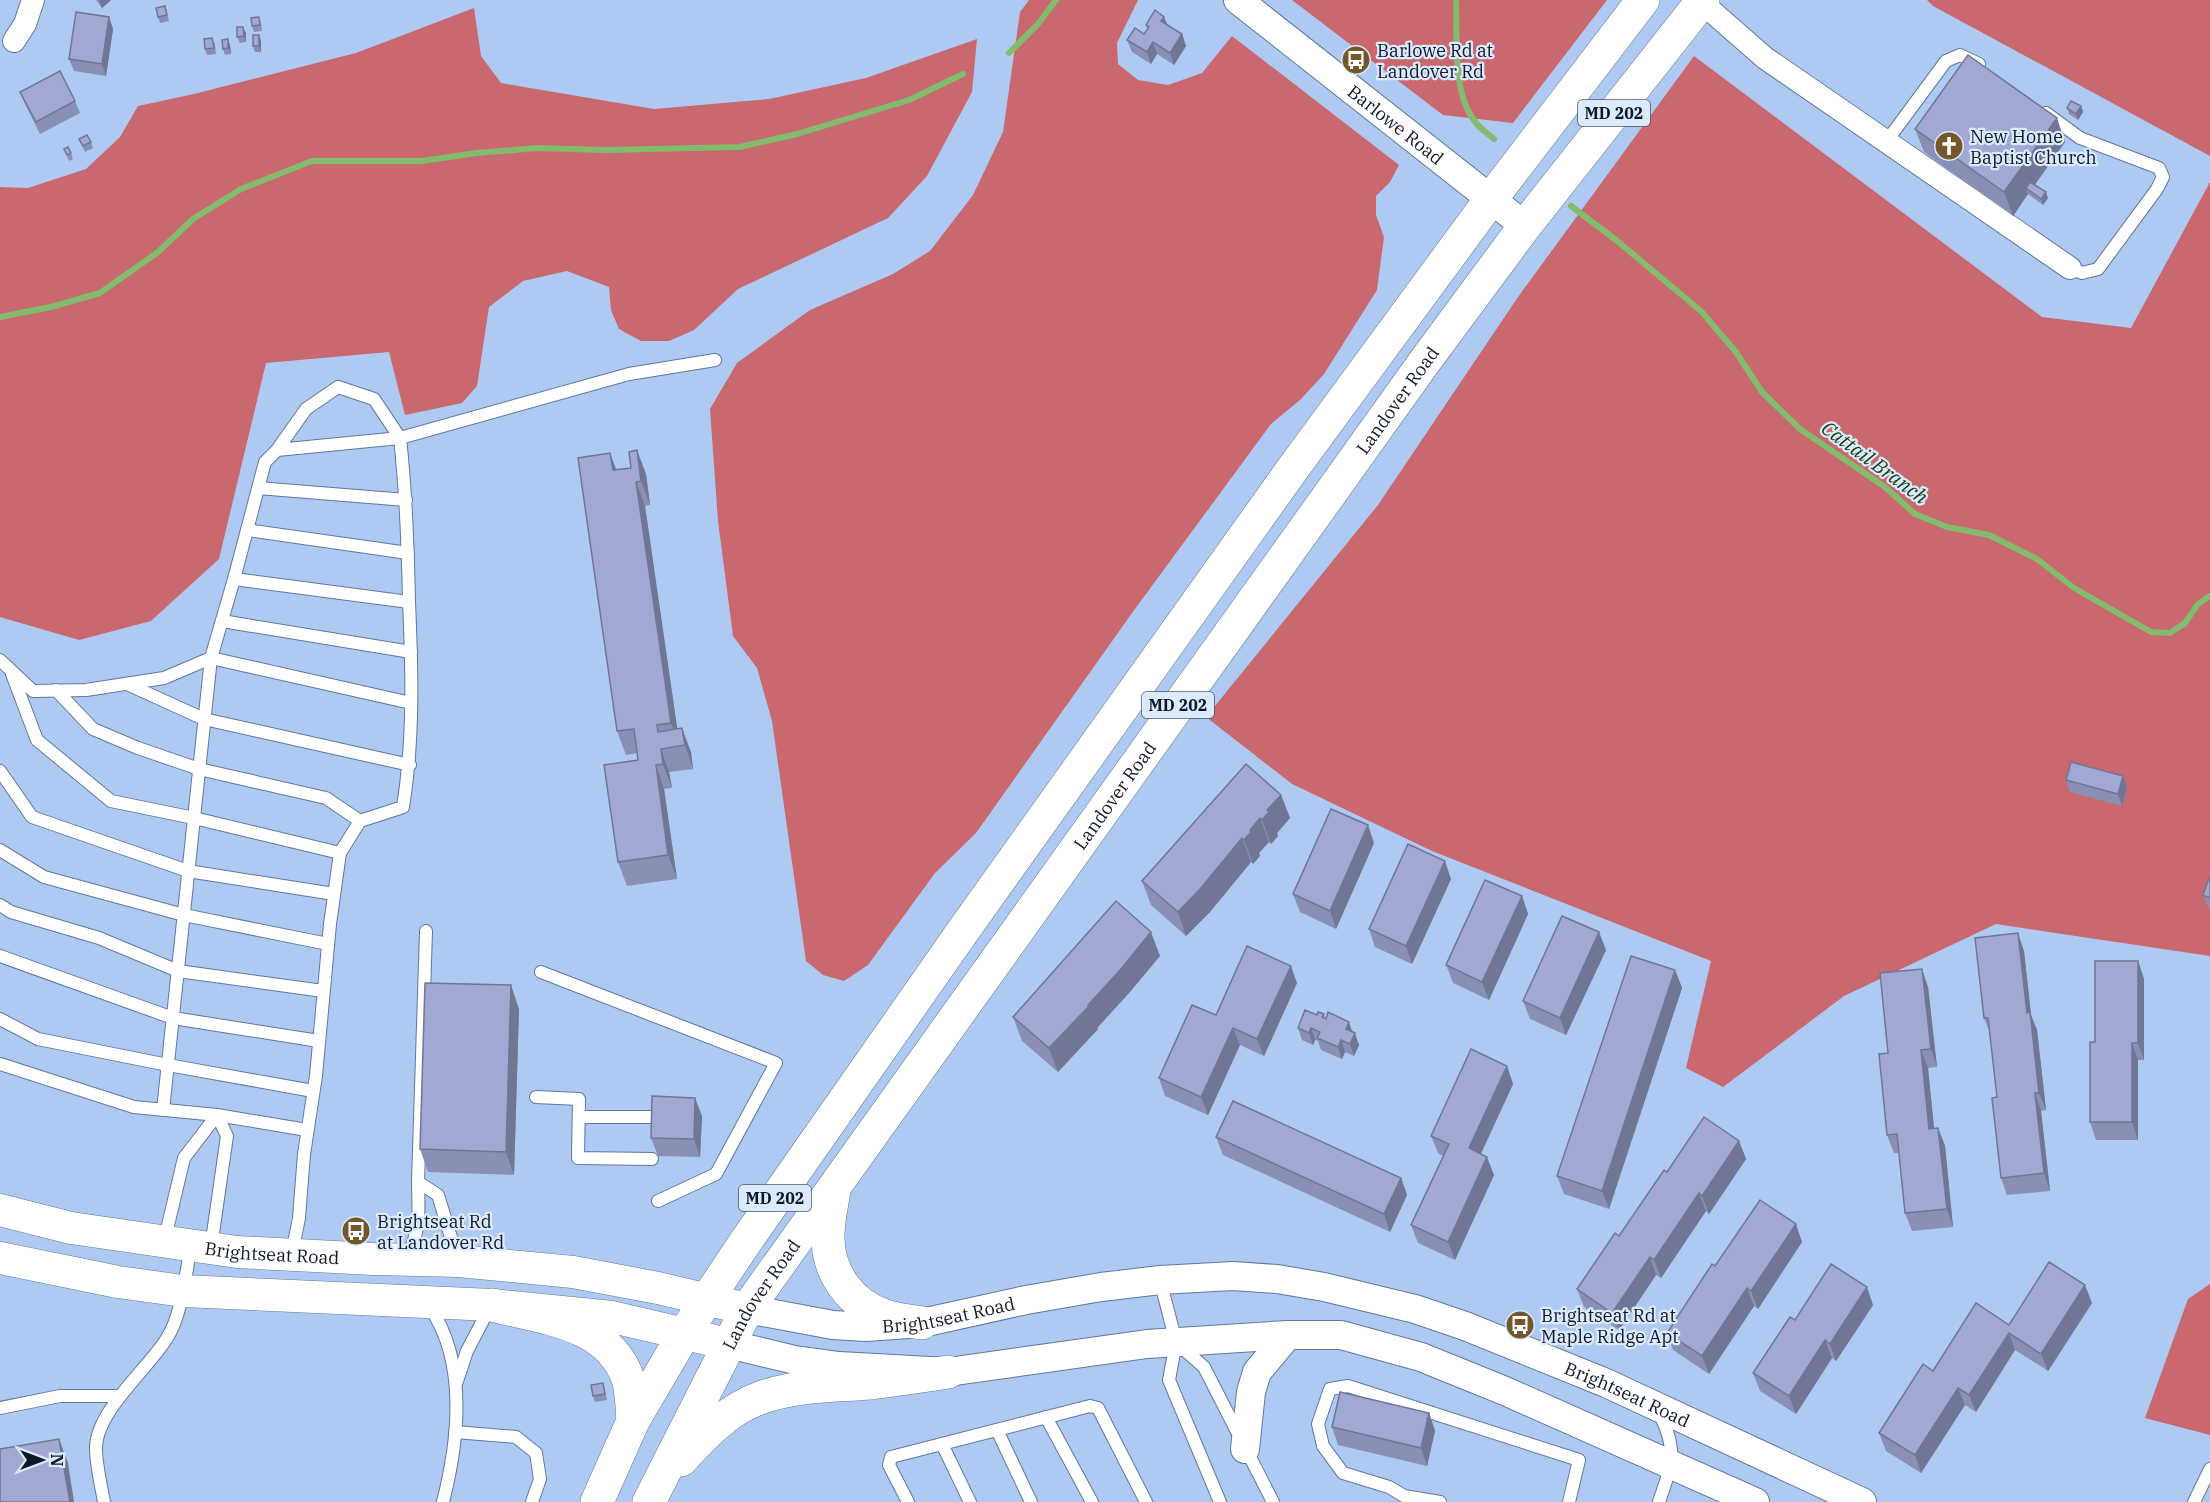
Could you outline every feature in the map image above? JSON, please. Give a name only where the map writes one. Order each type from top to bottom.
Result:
[{"type":"main road","name":"MD 202","points":[[597,1502],[633,1421],[684,1334],[963,931],[1294,467],[1491,199],[1643,0]]},
{"type":"main road","name":"Landover Road","points":[[649,1502],[747,1309],[1425,361],[1525,226],[1702,1]]},
{"type":"main road","points":[[835,1186],[828,1240],[832,1265],[847,1291],[866,1307],[886,1317],[922,1323]]},
{"type":"main road","name":"Brightseat Road","points":[[0,1210],[70,1228],[189,1245],[291,1255],[459,1261],[573,1272],[658,1288],[747,1309]]},
{"type":"main road","points":[[0,1258],[118,1282],[183,1291],[492,1305],[612,1317],[728,1344]]},
{"type":"main road","points":[[492,1305],[578,1327],[601,1340],[623,1368],[629,1382],[633,1421]]},
{"type":"main road","points":[[649,1502],[681,1460],[708,1431],[736,1410],[759,1398],[813,1386],[871,1383],[948,1372]]},
{"type":"street","points":[[14,41],[25,24],[33,0]]},
{"type":"street","name":"Barlowe Road","points":[[1238,0],[1525,226]]},
{"type":"street","points":[[1702,1],[1765,58],[2070,268]]},
{"type":"street","name":"Brightseat Road","points":[[747,1309],[832,1324],[866,1327],[922,1323],[1026,1300],[1160,1280],[1233,1276],[1277,1279],[1324,1287],[1415,1309],[1466,1326],[1657,1407],[1862,1502]]},
{"type":"street","points":[[1245,1449],[1251,1392],[1257,1372],[1288,1335]]},
{"type":"street","points":[[728,1344],[795,1360],[839,1366],[948,1372],[1147,1344],[1288,1335],[1341,1335],[1421,1357],[1506,1391],[1755,1502]]},
{"type":"lane","points":[[1887,142],[1946,61],[1960,55],[1973,60],[1991,73]]},
{"type":"lane","points":[[2036,106],[2080,138],[2159,168],[2163,177],[2157,189],[2098,268],[2082,273],[2070,268]]},
{"type":"lane","points":[[277,450],[400,438],[629,374],[715,360]]},
{"type":"lane","points":[[163,1110],[211,658],[265,462],[277,450],[306,409],[338,387],[374,399],[400,438],[408,553],[411,652],[410,765],[403,807],[360,821],[340,853],[299,1218],[291,1255]]},
{"type":"lane","points":[[258,488],[406,500]]},
{"type":"lane","points":[[248,530],[408,553]]},
{"type":"lane","points":[[234,579],[409,602]]},
{"type":"lane","points":[[222,621],[411,652]]},
{"type":"lane","points":[[0,660],[33,691],[86,690],[164,678],[211,658],[411,703]]},
{"type":"lane","points":[[10,670],[37,740],[111,801],[194,818],[340,853]]},
{"type":"lane","points":[[126,684],[204,718],[410,765]]},
{"type":"lane","points":[[57,690],[93,729],[138,748],[199,769],[326,798],[360,821]]},
{"type":"lane","points":[[0,771],[32,817],[188,871],[334,894]]},
{"type":"lane","points":[[0,850],[44,877],[184,915],[328,944]]},
{"type":"lane","points":[[0,905],[11,912],[99,938],[178,971],[323,991]]},
{"type":"lane","points":[[408,1258],[417,1237],[419,1222],[418,1182],[426,931]]},
{"type":"lane","points":[[0,956],[173,1018],[319,1041]]},
{"type":"lane","points":[[541,972],[776,1063],[716,1174],[658,1201]]},
{"type":"lane","points":[[0,1019],[38,1039],[313,1091]]},
{"type":"lane","points":[[0,1064],[134,1107],[217,1115],[308,1130]]},
{"type":"lane","points":[[536,1097],[579,1099],[578,1158],[652,1159]]},
{"type":"lane","points":[[104,1502],[96,1446],[105,1420],[120,1396],[168,1337],[183,1291],[189,1245],[184,1158],[217,1115]]},
{"type":"lane","points":[[189,1245],[226,1136],[217,1115]]},
{"type":"lane","points":[[579,1117],[653,1117]]},
{"type":"lane","points":[[418,1182],[438,1195],[459,1261]]},
{"type":"lane","points":[[1160,1280],[1176,1342],[1169,1380],[1220,1502]]},
{"type":"lane","points":[[426,1302],[439,1321],[447,1341],[453,1361],[456,1385],[455,1432],[443,1502]]},
{"type":"lane","points":[[456,1385],[467,1351],[492,1305]]},
{"type":"lane","points":[[1176,1342],[1204,1366],[1273,1502]]},
{"type":"lane","points":[[1440,1502],[1404,1499],[1389,1487],[1343,1473],[1323,1446],[1318,1424],[1329,1389],[1348,1386],[1579,1460],[1569,1502]]},
{"type":"lane","points":[[0,1408],[60,1396],[120,1396]]},
{"type":"lane","points":[[908,1502],[888,1466],[891,1457],[1090,1406],[1098,1408],[1146,1502]]},
{"type":"lane","points":[[1657,1407],[1673,1448],[1672,1465],[1659,1502]]},
{"type":"lane","points":[[1046,1417],[1092,1502]]},
{"type":"lane","points":[[997,1430],[1031,1502]]},
{"type":"lane","points":[[455,1432],[516,1437],[536,1453],[540,1479],[532,1502]]},
{"type":"lane","points":[[942,1444],[970,1502]]},
{"type":"lane","points":[[2210,1469],[2196,1498],[2210,1500]]},
{"type":"shaded area","points":[[1029,0],[1138,0],[1117,43],[1118,64],[1138,80],[1168,85],[1202,73],[1232,36],[1399,165],[1390,182],[1376,196],[1376,215],[1384,237],[1377,290],[1324,374],[1301,399],[1271,424],[1132,613],[976,833],[935,873],[868,965],[844,981],[823,975],[806,961],[772,721],[757,668],[733,636],[718,521],[710,409],[737,363],[810,310],[893,274],[930,251],[973,195],[1003,132],[1020,12]]},
{"type":"shaded area","points":[[1292,0],[1607,0],[1513,123],[1443,115]]},
{"type":"shaded area","points":[[1927,0],[2210,0],[2210,156],[1933,6]]},
{"type":"shaded area","points":[[474,8],[481,56],[501,83],[654,109],[769,99],[866,78],[977,39],[972,92],[927,176],[888,218],[738,289],[694,330],[669,341],[641,341],[619,329],[611,310],[609,287],[567,271],[523,281],[489,307],[477,386],[462,403],[405,415],[389,352],[266,363],[219,559],[151,621],[79,640],[0,617],[0,187],[28,188],[86,169],[120,137],[138,106],[356,53]]},
{"type":"shaded area","points":[[1694,56],[2042,317],[2131,328],[2210,182],[2210,956],[1996,924],[1844,996],[1723,1087],[1686,1068],[1711,961],[1432,851],[1292,784],[1206,717],[1378,505],[1518,297]]},
{"type":"shaded area","points":[[2210,1284],[2210,1435],[2145,1418],[2188,1299]]},
{"type":"building","points":[[165,6],[167,15],[158,17],[156,8]]},
{"type":"building","points":[[1155,10],[1164,17],[1161,21],[1182,34],[1170,53],[1153,42],[1147,52],[1127,40],[1135,28],[1144,34],[1149,27],[1146,25]]},
{"type":"building","points":[[76,12],[109,17],[102,64],[69,59]]},
{"type":"building","points":[[259,17],[260,25],[252,26],[251,18]]},
{"type":"building","points":[[237,27],[243,27],[244,36],[237,37]]},
{"type":"building","points":[[253,35],[259,35],[259,46],[253,46]]},
{"type":"building","points":[[212,38],[214,48],[205,49],[204,39]]},
{"type":"building","points":[[228,39],[228,48],[223,49],[222,40]]},
{"type":"building","points":[[1968,55],[2057,118],[2004,192],[1915,129]]},
{"type":"building","points":[[60,71],[75,101],[36,122],[20,92]]},
{"type":"building","points":[[2071,101],[2081,106],[2076,114],[2067,108]]},
{"type":"building","points":[[87,135],[91,142],[83,146],[79,139]]},
{"type":"building","points":[[68,147],[71,153],[67,155],[64,149]]},
{"type":"building","points":[[2030,182],[2046,192],[2041,199],[2026,188]]},
{"type":"building","points":[[637,450],[641,481],[636,482],[671,723],[657,725],[658,732],[682,728],[685,745],[661,749],[663,764],[656,765],[668,855],[618,862],[604,765],[638,760],[634,729],[617,731],[578,458],[610,453],[613,470],[631,468],[629,452]]},
{"type":"building","points":[[2071,762],[2123,776],[2118,794],[2066,780]]},
{"type":"building","points":[[1246,764],[1281,795],[1267,810],[1269,812],[1262,820],[1260,818],[1250,830],[1251,832],[1244,840],[1242,838],[1178,912],[1142,881]]},
{"type":"building","points":[[1331,809],[1368,825],[1330,911],[1293,894]]},
{"type":"building","points":[[1408,844],[1445,861],[1406,946],[1369,929]]},
{"type":"building","points":[[2210,879],[2210,898],[2203,895]]},
{"type":"building","points":[[1485,880],[1522,896],[1482,982],[1446,965]]},
{"type":"building","points":[[1116,901],[1151,932],[1089,1006],[1049,1048],[1013,1017]]},
{"type":"building","points":[[1562,916],[1599,932],[1560,1018],[1523,1001]]},
{"type":"building","points":[[2018,933],[2039,1093],[2035,1093],[2044,1173],[2001,1178],[1992,1098],[1997,1097],[1988,1018],[1984,1018],[1975,938]]},
{"type":"building","points":[[1247,946],[1291,966],[1257,1039],[1233,1028],[1201,1097],[1159,1078],[1192,1005],[1216,1015]]},
{"type":"building","points":[[1631,956],[1675,970],[1602,1191],[1557,1176]]},
{"type":"building","points":[[2095,961],[2138,961],[2138,1043],[2132,1043],[2132,1122],[2090,1122],[2090,1042],[2095,1042]]},
{"type":"building","points":[[1922,969],[1931,1049],[1921,1050],[1929,1129],[1938,1128],[1947,1209],[1905,1213],[1897,1134],[1887,1135],[1879,1054],[1888,1053],[1880,973]]},
{"type":"building","points":[[425,983],[511,985],[506,1152],[420,1149]]},
{"type":"building","points":[[1305,1010],[1317,1015],[1318,1012],[1324,1014],[1322,1017],[1326,1019],[1328,1012],[1349,1022],[1346,1029],[1355,1033],[1350,1044],[1341,1040],[1338,1047],[1317,1038],[1320,1032],[1311,1028],[1309,1033],[1298,1028]]},
{"type":"building","points":[[1471,1049],[1507,1066],[1469,1148],[1487,1157],[1448,1242],[1411,1225],[1449,1144],[1431,1136]]},
{"type":"building","points":[[652,1096],[695,1098],[694,1139],[651,1138]]},
{"type":"building","points":[[1233,1101],[1401,1178],[1384,1214],[1216,1137]]},
{"type":"building","points":[[1704,1117],[1739,1141],[1702,1196],[1699,1193],[1654,1260],[1650,1257],[1612,1313],[1577,1289],[1615,1233],[1619,1236],[1664,1170],[1667,1172]]},
{"type":"building","points":[[1760,1200],[1796,1224],[1751,1291],[1747,1288],[1702,1356],[1667,1333],[1712,1264],[1715,1266]]},
{"type":"building","points":[[2049,1262],[2085,1285],[2041,1354],[2009,1333],[1969,1395],[1958,1388],[1915,1455],[1879,1433],[1923,1364],[1933,1371],[1976,1303],[2009,1325]]},
{"type":"building","points":[[1831,1264],[1867,1287],[1830,1344],[1825,1340],[1789,1396],[1753,1373],[1790,1317],[1795,1320]]},
{"type":"building","points":[[603,1383],[605,1394],[593,1396],[591,1385]]},
{"type":"building","points":[[1340,1392],[1429,1413],[1421,1448],[1332,1427]]},
{"type":"building","points":[[59,1439],[70,1502],[0,1502],[0,1449]]},
{"type":"waterway","points":[[1009,53],[1038,24],[1056,0]]},
{"type":"waterway","name":"Cattail Branch","points":[[1456,0],[1457,64],[1463,96],[1476,123],[1494,139]]},
{"type":"waterway","points":[[0,317],[51,307],[100,293],[158,252],[193,219],[241,189],[312,161],[421,161],[537,148],[605,150],[740,147],[797,134],[909,100],[963,74]]},
{"type":"waterway","name":"Cattail Branch","points":[[1571,206],[1616,240],[1701,311],[1736,352],[1762,392],[1800,429],[1885,487],[1915,514],[1947,527],[1989,535],[2037,559],[2074,588],[2151,632],[2170,633],[2185,623],[2198,604],[2210,596]]},
{"type":"place","name":"Barlowe Rd at Landover Rd","points":[[1356,60]]},
{"type":"place","name":"New Home Baptist Church","points":[[1949,146]]},
{"type":"place","name":"Brightseat Rd at Landover Rd","points":[[356,1231]]},
{"type":"place","name":"Brightseat Rd at Maple Ridge Apt","points":[[1520,1325]]}]
